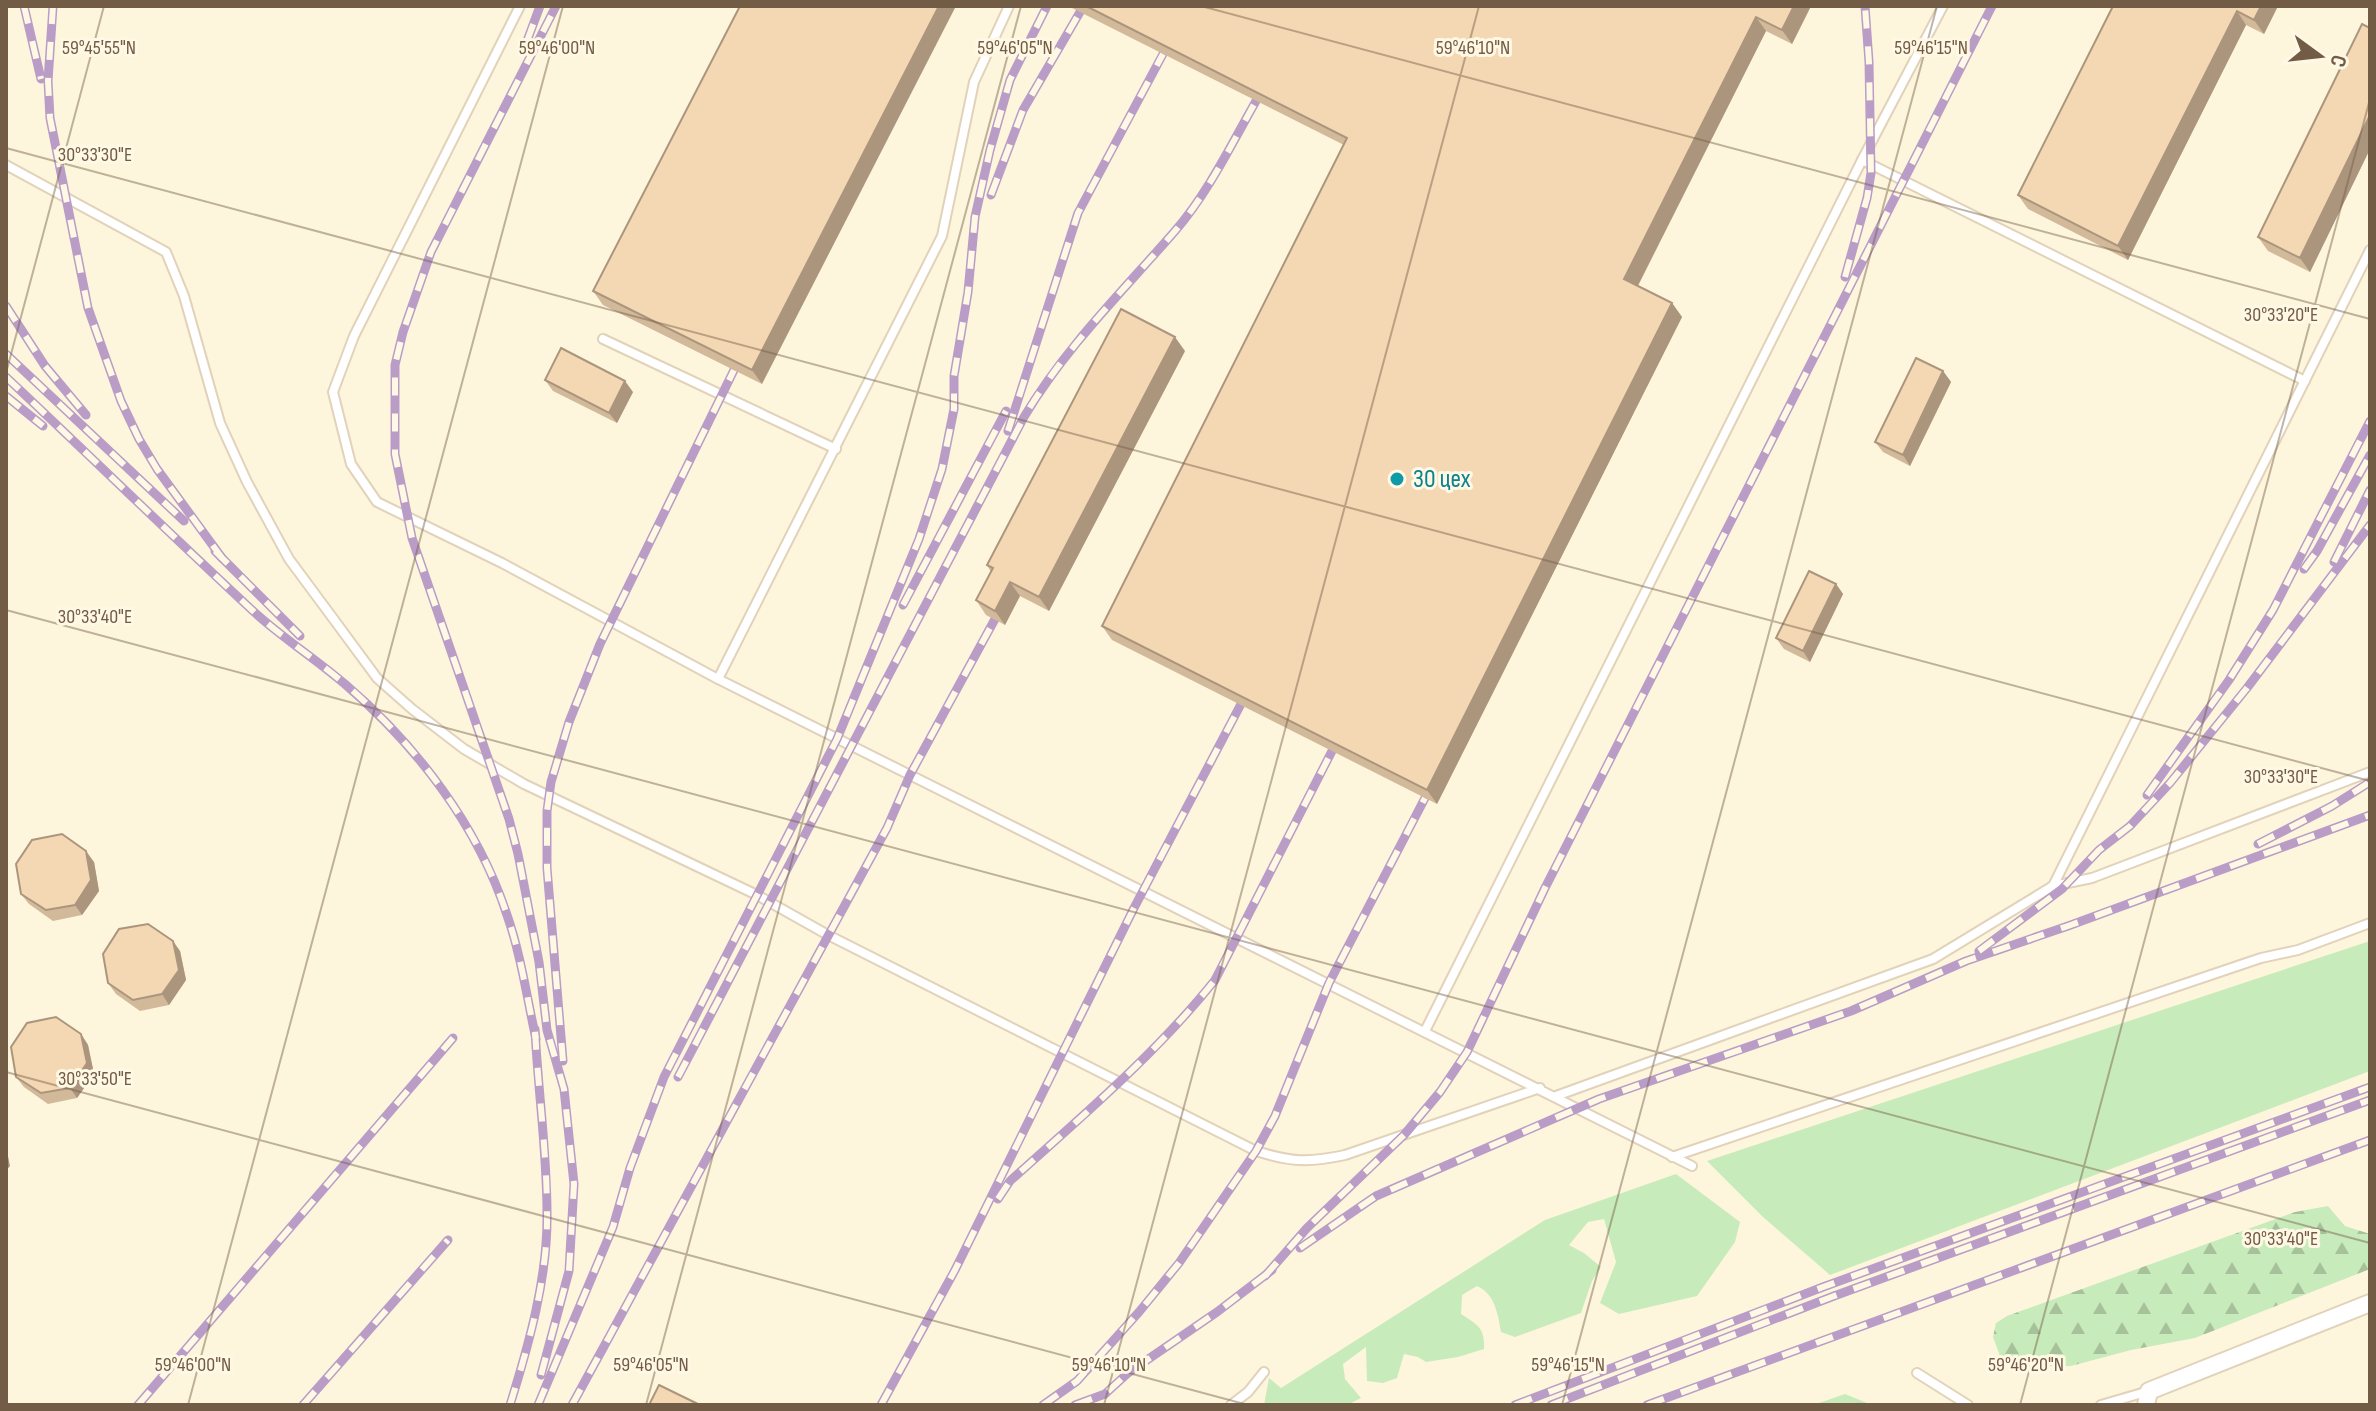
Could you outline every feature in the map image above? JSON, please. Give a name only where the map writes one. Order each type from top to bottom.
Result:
[{"type":"street","points":[[2148,1398],[2370,1303]]},
{"type":"lane","points":[[520,6],[354,336],[333,392],[351,464],[377,502],[502,563],[718,679],[1692,1166]]},
{"type":"lane","points":[[718,679],[942,236],[974,82],[1009,6]]},
{"type":"lane","points":[[1425,1031],[1862,160],[1943,6]]},
{"type":"lane","points":[[1862,160],[2305,381]]},
{"type":"lane","points":[[6,165],[166,252],[184,296],[220,423],[247,482],[289,559],[377,678],[464,749],[524,784],[757,895],[841,942],[1256,1151],[1288,1161],[1320,1161],[1540,1088]]},
{"type":"lane","points":[[2053,886],[2370,250]]},
{"type":"lane","points":[[603,339],[836,449]]},
{"type":"lane","points":[[1556,1096],[1933,959],[2053,886],[2092,878],[2370,772]]},
{"type":"lane","points":[[1672,1157],[2261,958],[2298,950],[2370,923]]},
{"type":"lane","points":[[1231,1405],[1248,1392],[1264,1372]]},
{"type":"lane","points":[[1917,1373],[1968,1405]]},
{"type":"lane","points":[[2101,1405],[2148,1398]]},
{"type":"green space","points":[[2370,941],[2370,1071],[1830,1275],[1763,1217],[1707,1161]]},
{"type":"green space","points":[[1676,1174],[1740,1222],[1735,1242],[1697,1296],[1619,1314],[1600,1303],[1616,1262],[1604,1219],[1588,1222],[1569,1245],[1601,1267],[1592,1281],[1581,1313],[1515,1337],[1501,1332],[1492,1299],[1477,1286],[1462,1295],[1461,1314],[1479,1328],[1484,1349],[1426,1362],[1404,1354],[1397,1378],[1383,1383],[1367,1381],[1366,1347],[1343,1364],[1345,1379],[1361,1398],[1347,1405],[1264,1405],[1269,1378],[1281,1388],[1545,1220]]},
{"type":"green space","points":[[2328,1206],[2345,1226],[2370,1234],[2370,1269],[2195,1338],[2071,1366],[2021,1367],[2001,1359],[1993,1337],[1996,1323],[2007,1316],[2295,1212]]},
{"type":"green space","points":[[1845,1394],[1872,1405],[1813,1405]]},
{"type":"building","points":[[740,6],[939,6],[752,370],[593,291]]},
{"type":"building","name":"30 цех","points":[[1086,6],[1794,6],[1782,30],[1756,17],[1624,279],[1672,303],[1427,790],[1102,626],[1347,138]]},
{"type":"building","points":[[2113,6],[2261,6],[2254,20],[2237,11],[2118,246],[2018,195]]},
{"type":"building","points":[[2362,24],[2370,28],[2370,115],[2300,258],[2258,237]]},
{"type":"building","points":[[1121,309],[1175,337],[1039,597],[1010,582],[995,611],[976,600],[993,568],[987,565]]},
{"type":"building","points":[[561,348],[625,381],[609,413],[545,380]]},
{"type":"building","points":[[1916,358],[1943,371],[1903,455],[1875,442]]},
{"type":"building","points":[[1809,571],[1836,584],[1803,651],[1776,638]]},
{"type":"building","points":[[62,834],[86,851],[91,880],[75,905],[46,910],[21,894],[16,864],[32,840]]},
{"type":"building","points":[[148,924],[173,941],[179,970],[162,994],[133,1000],[108,983],[103,954],[119,929]]},
{"type":"building","points":[[56,1017],[81,1034],[87,1063],[70,1088],[41,1093],[16,1077],[11,1047],[27,1023]]},
{"type":"building","points":[[659,1385],[700,1405],[649,1405]]},
{"type":"railway","points":[[24,6],[41,79]]},
{"type":"railway","points":[[53,6],[48,81],[50,118],[88,308],[121,401],[139,439],[222,558]]},
{"type":"railway","points":[[527,41],[540,6]]},
{"type":"railway","points":[[541,1375],[569,1271],[574,1184],[564,1089],[547,1030],[539,962],[509,819],[412,538],[395,454],[395,365],[431,252],[556,6]]},
{"type":"railway","points":[[538,1405],[613,1227],[630,1168],[664,1077],[837,739],[919,539],[942,469],[954,409],[954,376],[968,292],[975,217],[990,150],[1010,80],[1047,6]]},
{"type":"railway","points":[[1845,277],[1871,173],[1865,6]]},
{"type":"railway","points":[[1265,1276],[1307,1228],[1404,1135],[1440,1092],[1467,1052],[1545,888],[1992,6]]},
{"type":"railway","points":[[991,195],[1023,110],[1080,12]]},
{"type":"railway","points":[[1008,431],[1078,213],[1163,54]]},
{"type":"railway","points":[[678,1077],[1024,417],[1057,367],[1187,216],[1256,101]]},
{"type":"railway","points":[[6,306],[45,366],[86,415]]},
{"type":"railway","points":[[6,354],[184,521]]},
{"type":"railway","points":[[563,1061],[547,868],[547,811],[551,782],[569,722],[600,644],[734,370]]},
{"type":"railway","points":[[6,377],[252,610],[335,675],[372,709],[420,761],[462,819],[495,882],[516,945],[536,1039]]},
{"type":"railway","points":[[6,396],[43,426]]},
{"type":"railway","points":[[903,605],[1006,411]]},
{"type":"railway","points":[[2147,795],[2229,680],[2273,610],[2370,421]]},
{"type":"railway","points":[[2304,569],[2370,455]]},
{"type":"railway","points":[[2334,562],[2370,490]]},
{"type":"railway","points":[[1979,951],[2062,889],[2099,850],[2130,826],[2170,783],[2247,688],[2370,525]]},
{"type":"railway","points":[[215,551],[300,636]]},
{"type":"railway","points":[[572,1405],[887,828],[910,775],[995,619]]},
{"type":"railway","points":[[881,1405],[955,1270],[1134,908],[1241,704]]},
{"type":"railway","points":[[998,1199],[1010,1181],[1168,1034],[1215,980],[1332,751]]},
{"type":"railway","points":[[2258,844],[2332,806],[2370,782]]},
{"type":"railway","points":[[1043,1405],[1077,1381],[1139,1312],[1179,1263],[1256,1151],[1275,1116],[1329,983],[1425,798]]},
{"type":"railway","points":[[1300,1248],[1376,1196],[1599,1099],[1851,1011],[1966,961],[2370,815]]},
{"type":"railway","points":[[510,1405],[536,1310],[546,1237],[546,1167],[535,1029]]},
{"type":"railway","points":[[138,1405],[453,1038]]},
{"type":"railway","points":[[1515,1405],[1823,1287],[2370,1087]]},
{"type":"railway","points":[[1551,1405],[1834,1296],[2370,1100]]},
{"type":"railway","points":[[1647,1405],[2370,1140]]},
{"type":"railway","points":[[303,1405],[448,1240]]},
{"type":"railway","points":[[1075,1405],[1105,1394],[1128,1373],[1272,1270]]},
{"type":"place","name":"30 цех","points":[[1397,479]]}]
